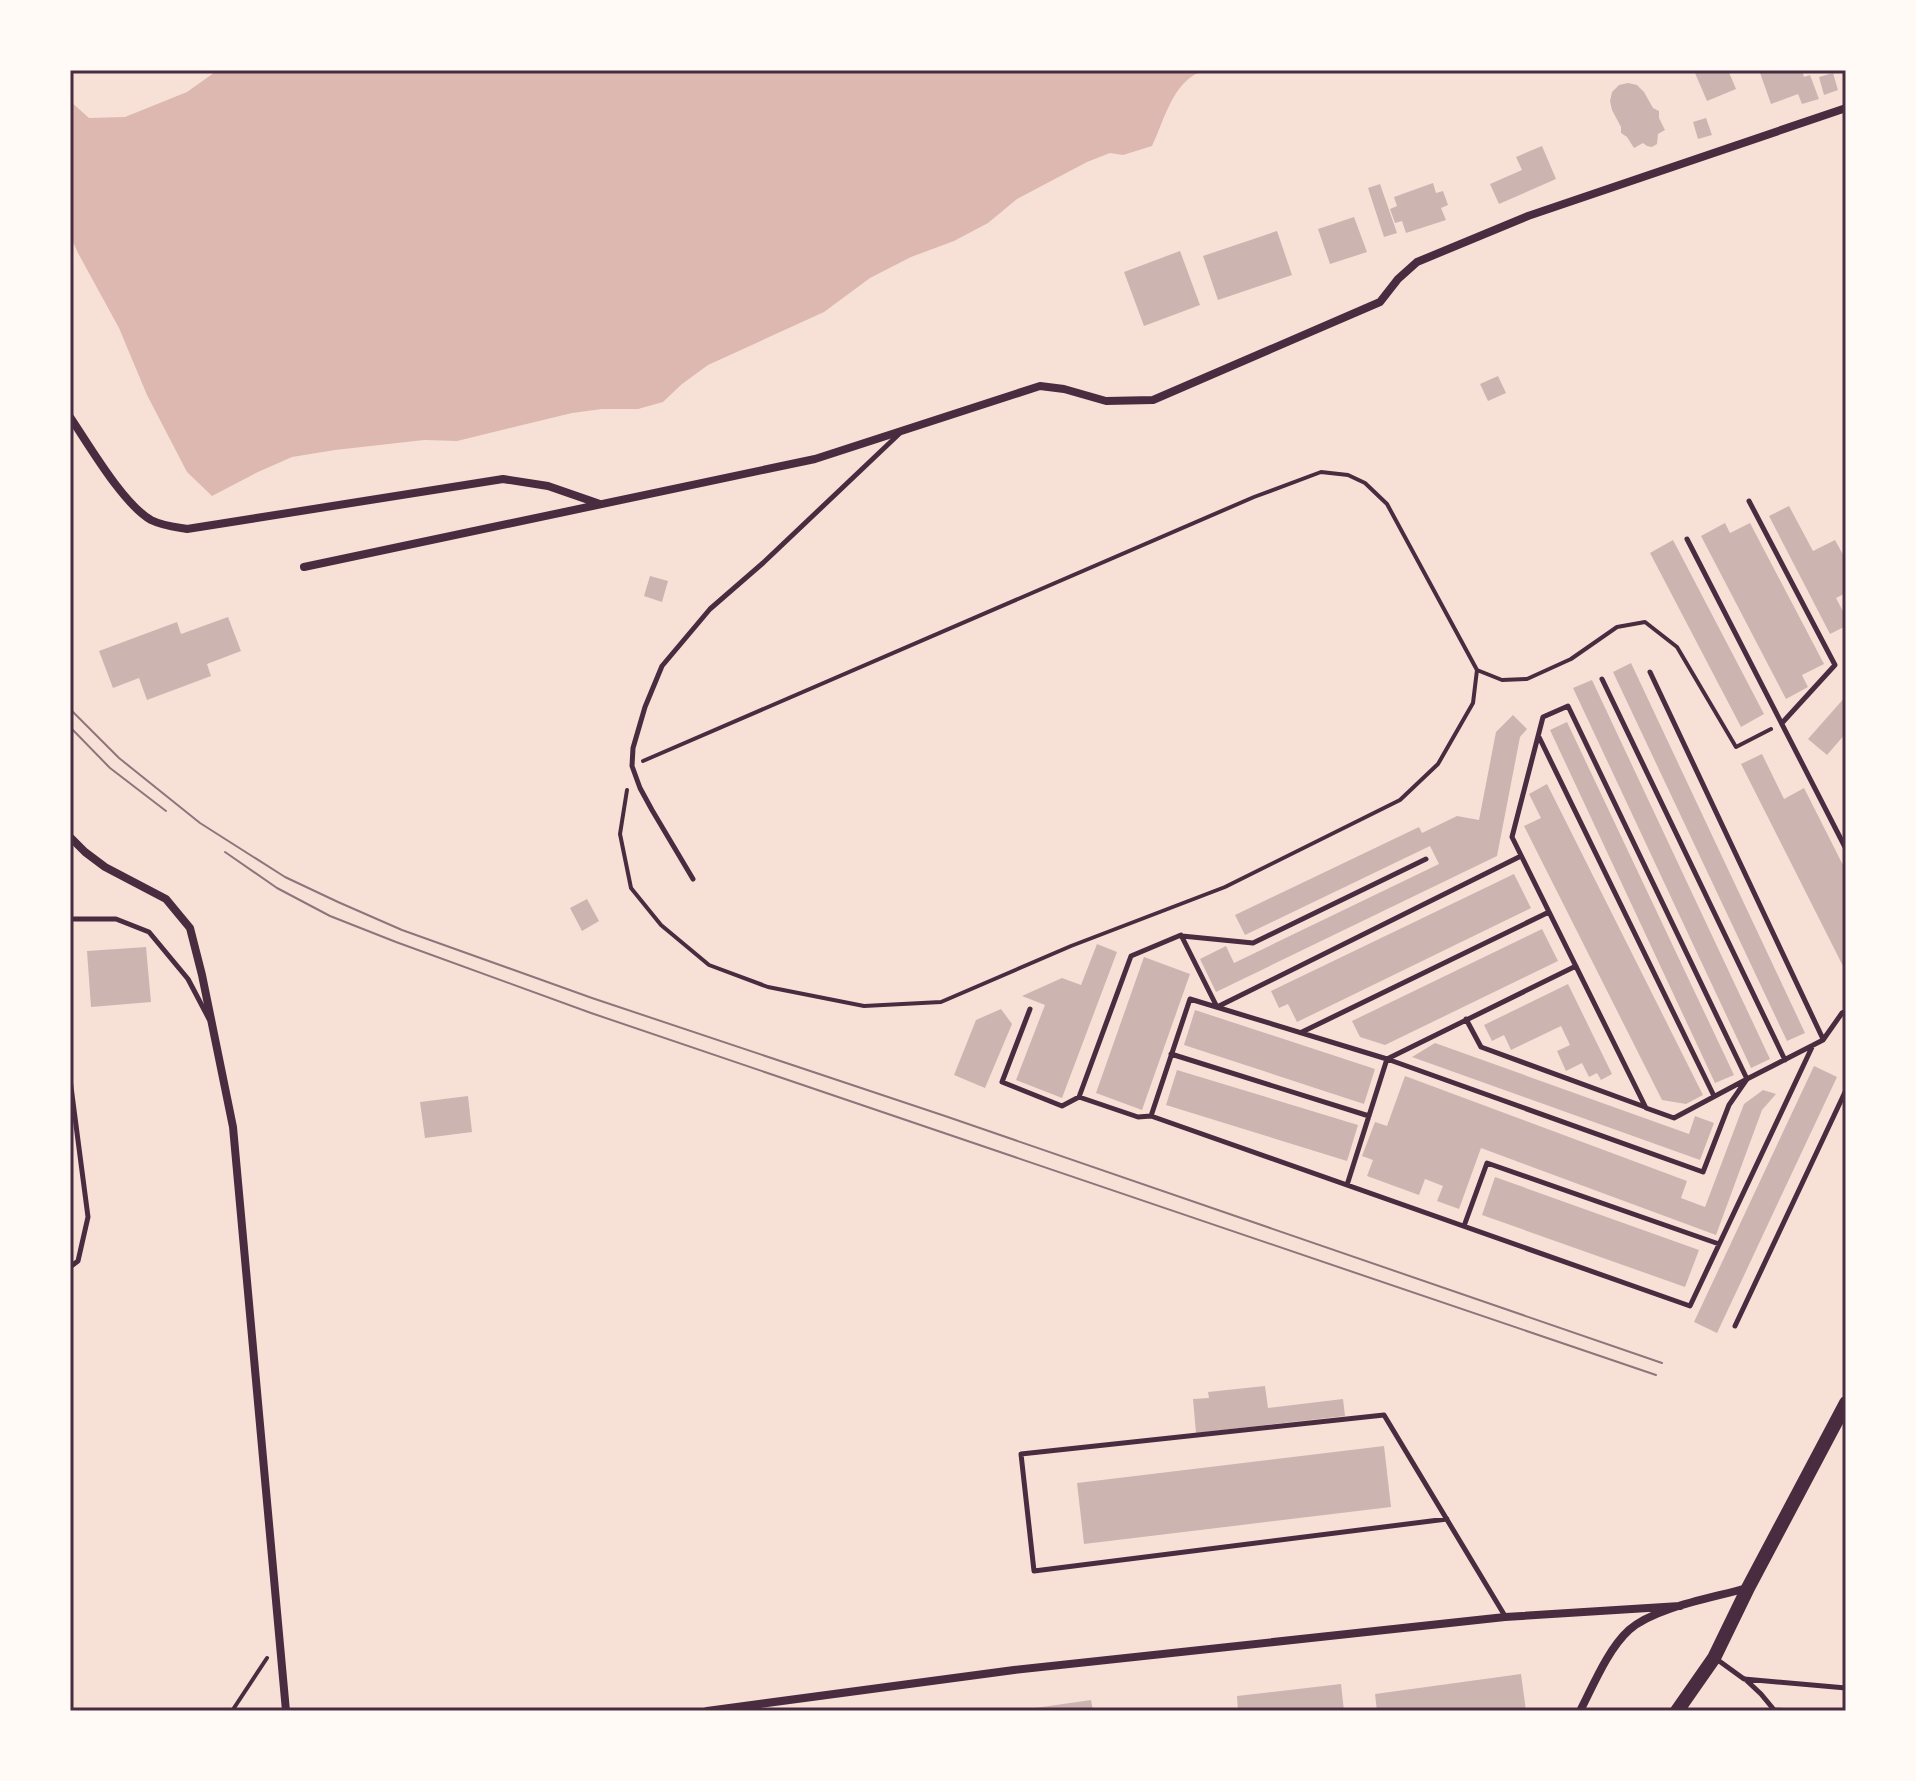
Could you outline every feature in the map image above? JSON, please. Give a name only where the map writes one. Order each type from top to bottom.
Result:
[{"type":"main road","points":[[1677,1711],[1714,1658],[1846,1403]]},
{"type":"street","points":[[304,567],[815,459],[1040,386],[1106,401],[1153,400],[1380,302],[1398,279],[1417,262],[1528,216],[1846,108]]},
{"type":"street","points":[[70,417],[121,492],[148,519],[166,526],[187,529],[503,479],[548,486],[600,504]]},
{"type":"street","points":[[70,837],[105,867],[166,899],[190,928],[202,975],[233,1127],[286,1711]]},
{"type":"street","points":[[1580,1711],[1616,1646],[1628,1631],[1647,1618],[1680,1606],[1748,1588]]},
{"type":"street","points":[[707,1711],[1014,1670],[1505,1617],[1680,1606]]},
{"type":"lane","points":[[693,879],[640,788],[632,766],[633,748],[645,707],[662,666],[710,609],[903,430]]},
{"type":"lane","points":[[1749,501],[1835,665],[1782,723]]},
{"type":"lane","points":[[1687,539],[1846,849]]},
{"type":"lane","points":[[1650,672],[1823,1040]]},
{"type":"lane","points":[[1602,679],[1785,1060]]},
{"type":"lane","points":[[1646,1108],[1512,837],[1543,717],[1568,706],[1747,1079]]},
{"type":"lane","points":[[1539,736],[1714,1096]]},
{"type":"lane","points":[[1217,1007],[1521,856]]},
{"type":"lane","points":[[1030,1009],[1002,1082],[1062,1106],[1079,1097],[1131,956],[1181,935],[1253,943],[1426,859]]},
{"type":"lane","points":[[1301,1033],[1549,912]]},
{"type":"lane","points":[[71,919],[116,919],[149,932],[188,979],[213,1027]]},
{"type":"lane","points":[[1181,935],[1217,1007]]},
{"type":"lane","points":[[1347,1185],[1387,1059],[1576,966]]},
{"type":"lane","points":[[1151,1116],[1190,999],[1387,1059],[1703,1172],[1729,1105],[1747,1079]]},
{"type":"lane","points":[[1466,1019],[1481,1047],[1674,1118],[1823,1040],[1846,1011]]},
{"type":"lane","points":[[1079,1097],[1138,1117],[1151,1116],[1690,1306],[1813,1045]]},
{"type":"lane","points":[[1171,1054],[1369,1116]]},
{"type":"lane","points":[[70,1079],[88,1217],[78,1261],[70,1267]]},
{"type":"lane","points":[[1735,1326],[1846,1090]]},
{"type":"lane","points":[[1464,1226],[1487,1163],[1719,1244]]},
{"type":"lane","points":[[1447,1519],[1034,1571],[1021,1454],[1384,1415],[1447,1519],[1505,1617]]},
{"type":"lane","points":[[1714,1658],[1744,1679],[1775,1710],[1796,1711]]},
{"type":"lane","points":[[1744,1679],[1846,1688]]},
{"type":"path","points":[[1321,472],[1348,475],[1365,483],[1387,504],[1477,670],[1473,703],[1438,764],[1400,800],[1225,887],[1071,946],[941,1002],[864,1006],[768,987],[709,965],[661,925],[631,888],[620,834],[632,766],[1254,497],[1321,472]]},
{"type":"path","points":[[1477,670],[1502,680],[1527,679],[1571,659],[1617,627],[1645,622],[1677,647],[1736,747],[1782,723]]},
{"type":"path","points":[[232,1711],[279,1639]]},
{"type":"shaded area","points":[[218,70],[1213,70],[1194,75],[1179,89],[1152,146],[1123,155],[1110,153],[1087,162],[1017,199],[988,223],[870,278],[824,312],[708,365],[663,402],[638,409],[572,413],[457,441],[424,440],[292,457],[212,496],[187,472],[147,395],[119,328],[70,235],[70,101],[89,118],[125,117],[187,92]]},
{"type":"building","points":[[1728,70],[1736,89],[1707,101],[1695,73]]},
{"type":"building","points":[[1759,70],[1802,70],[1804,77],[1810,75],[1819,99],[1802,104],[1798,94],[1771,104]]},
{"type":"building","points":[[1833,73],[1838,90],[1824,95],[1819,77]]},
{"type":"building","points":[[1619,85],[1637,85],[1653,108],[1659,111],[1665,130],[1658,134],[1657,144],[1652,147],[1643,143],[1634,148],[1621,133],[1612,110],[1612,92]]},
{"type":"building","points":[[1706,118],[1712,135],[1698,139],[1693,122]]},
{"type":"building","points":[[1542,146],[1556,179],[1499,204],[1490,184],[1522,170],[1516,157]]},
{"type":"building","points":[[1433,183],[1436,193],[1443,191],[1448,205],[1441,208],[1446,220],[1406,233],[1402,221],[1395,223],[1390,209],[1397,206],[1394,197]]},
{"type":"building","points":[[1380,184],[1397,233],[1384,237],[1368,188]]},
{"type":"building","points":[[1354,217],[1367,252],[1330,264],[1318,229]]},
{"type":"building","points":[[1277,231],[1292,275],[1218,300],[1203,256]]},
{"type":"building","points":[[1180,251],[1200,305],[1144,326],[1124,272]]},
{"type":"building","points":[[1498,376],[1506,393],[1488,401],[1480,384]]},
{"type":"building","points":[[1789,506],[1813,551],[1835,540],[1846,560],[1846,593],[1836,598],[1846,617],[1846,626],[1830,634],[1769,516]]},
{"type":"building","points":[[1725,523],[1730,533],[1750,523],[1824,664],[1802,675],[1808,687],[1786,699],[1701,536]]},
{"type":"building","points":[[1673,540],[1764,714],[1741,727],[1650,553]]},
{"type":"building","points":[[650,576],[668,581],[662,602],[644,596]]},
{"type":"building","points":[[228,617],[241,651],[207,664],[211,676],[147,700],[139,678],[113,688],[99,651],[177,622],[181,634]]},
{"type":"building","points":[[1631,663],[1805,1033],[1787,1041],[1613,672]]},
{"type":"building","points":[[1592,680],[1770,1059],[1751,1068],[1573,688]]},
{"type":"building","points":[[1846,696],[1846,733],[1827,755],[1808,739]]},
{"type":"building","points":[[1513,715],[1527,729],[1520,737],[1497,856],[1216,992],[1200,959],[1226,946],[1234,963],[1439,864],[1430,846],[1245,935],[1235,915],[1419,827],[1422,833],[1457,816],[1479,820],[1496,732]]},
{"type":"building","points":[[1567,722],[1734,1075],[1715,1083],[1550,730]]},
{"type":"building","points":[[1762,754],[1784,799],[1804,788],[1846,871],[1846,972],[1741,764]]},
{"type":"building","points":[[1547,784],[1703,1095],[1686,1104],[1662,1100],[1524,826],[1541,818],[1529,794]]},
{"type":"building","points":[[1514,874],[1531,908],[1297,1022],[1288,1004],[1279,1008],[1271,991]]},
{"type":"building","points":[[587,899],[599,921],[582,931],[570,908]]},
{"type":"building","points":[[1542,929],[1558,961],[1385,1045],[1360,1037],[1352,1021]]},
{"type":"building","points":[[1097,944],[1117,952],[1062,1098],[1016,1080],[1045,1005],[1022,996],[1062,978],[1081,985]]},
{"type":"building","points":[[146,947],[151,1002],[91,1007],[87,951]]},
{"type":"building","points":[[1144,957],[1190,974],[1142,1110],[1096,1093]]},
{"type":"building","points":[[1568,984],[1612,1074],[1601,1080],[1597,1073],[1589,1077],[1582,1063],[1566,1071],[1557,1051],[1570,1045],[1561,1026],[1511,1050],[1504,1035],[1492,1041],[1484,1025]]},
{"type":"building","points":[[1001,1009],[1012,1024],[985,1088],[954,1075],[976,1020]]},
{"type":"building","points":[[1195,1010],[1375,1069],[1364,1104],[1184,1045]]},
{"type":"building","points":[[1435,1043],[1689,1134],[1695,1116],[1714,1123],[1700,1160],[1412,1057]]},
{"type":"building","points":[[1814,1066],[1837,1077],[1717,1333],[1694,1322]]},
{"type":"building","points":[[1177,1070],[1358,1125],[1347,1161],[1166,1105]]},
{"type":"building","points":[[1405,1076],[1687,1181],[1681,1198],[1705,1207],[1744,1104],[1763,1090],[1776,1094],[1762,1110],[1716,1235],[1481,1148],[1459,1209],[1437,1201],[1443,1186],[1425,1179],[1419,1195],[1367,1176],[1373,1160],[1362,1156],[1375,1122],[1387,1126]]},
{"type":"building","points":[[468,1096],[472,1132],[425,1138],[420,1102]]},
{"type":"building","points":[[1495,1177],[1699,1250],[1685,1287],[1482,1215]]},
{"type":"building","points":[[1265,1386],[1268,1408],[1343,1399],[1345,1416],[1196,1433],[1193,1399],[1209,1398],[1208,1392]]},
{"type":"building","points":[[1384,1446],[1391,1507],[1084,1544],[1077,1483]]},
{"type":"building","points":[[1521,1674],[1526,1711],[1377,1711],[1375,1694]]},
{"type":"building","points":[[1341,1684],[1344,1711],[1238,1711],[1237,1696]]},
{"type":"building","points":[[1091,1700],[1093,1711],[1028,1711],[1028,1709]]},
{"type":"tram line","points":[[70,709],[119,758],[200,823],[285,877],[402,930],[592,998],[1662,1363]]},
{"type":"tram line","points":[[70,727],[110,768],[166,811]]},
{"type":"tram line","points":[[225,852],[277,888],[330,916],[396,942],[591,1013],[1656,1375]]}]
